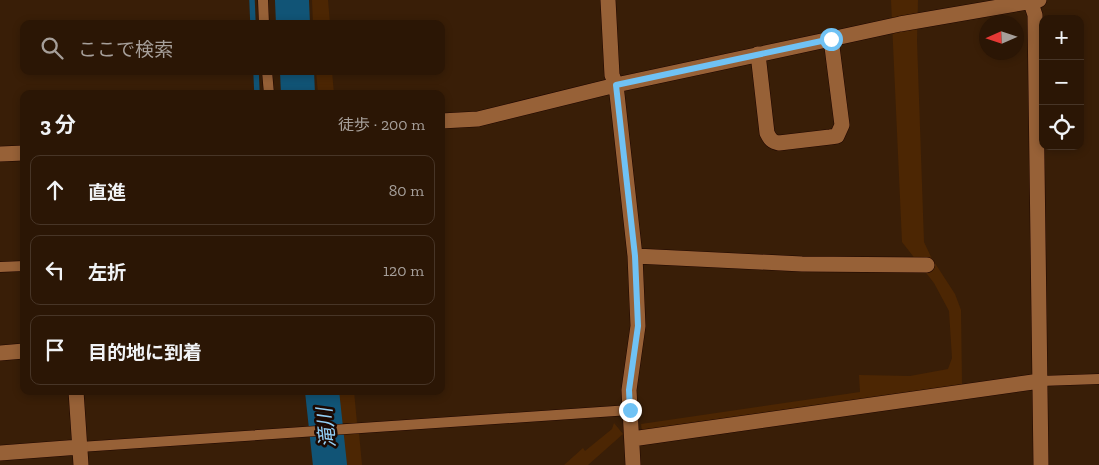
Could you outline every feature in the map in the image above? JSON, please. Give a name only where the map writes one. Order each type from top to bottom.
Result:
[{"type":"street","points":[[608,0],[612,75],[616,85],[635,256],[638,326],[629,390],[633,465]]},
{"type":"street","points":[[445,121],[478,119],[616,85],[976,6],[1033,0],[1035,15],[1041,465]]},
{"type":"street","points":[[758,54],[769,138],[773,142],[779,143],[837,136],[842,125],[831,39]]},
{"type":"street","points":[[0,154],[20,153]]},
{"type":"street","points":[[635,256],[802,264],[927,265]]},
{"type":"street","points":[[0,353],[20,351]]},
{"type":"street","points":[[632,439],[1040,381]]},
{"type":"street","points":[[76,395],[81,465]]},
{"type":"street","points":[[0,453],[80,447]]},
{"type":"lane","points":[[263,0],[264,20]]},
{"type":"lane","points":[[267,75],[269,90]]},
{"type":"lane","points":[[0,267],[20,266]]},
{"type":"lane","points":[[1040,381],[1099,379]]},
{"type":"lane","points":[[80,447],[630,410]]},
{"type":"shaded area","points":[[312,0],[328,0],[330,20],[313,20]]},
{"type":"shaded area","points":[[891,0],[918,0],[917,41],[924,242],[931,257],[955,294],[961,310],[962,384],[950,388],[642,432],[641,424],[860,392],[859,375],[910,376],[948,369],[952,358],[949,311],[934,283],[902,242]]},
{"type":"shaded area","points":[[316,75],[332,75],[334,90],[318,90]]},
{"type":"shaded area","points":[[338,395],[354,395],[357,423],[342,423]]},
{"type":"shaded area","points":[[614,423],[623,434],[588,465],[564,465],[583,448],[585,451],[612,429]]},
{"type":"shaded area","points":[[359,433],[362,465],[343,465],[343,434]]},
{"type":"waterway","points":[[252,0],[253,20]]},
{"type":"waterway","name":"滝川","points":[[292,0],[293,20]]},
{"type":"waterway","points":[[256,75],[257,90]]},
{"type":"waterway","name":"滝川","points":[[297,75],[298,90]]},
{"type":"waterway","name":"滝川","points":[[322,395],[330,465]]},
{"type":"route","points":[[630,410],[629,390],[638,326],[635,256],[616,85],[831,39]]}]
